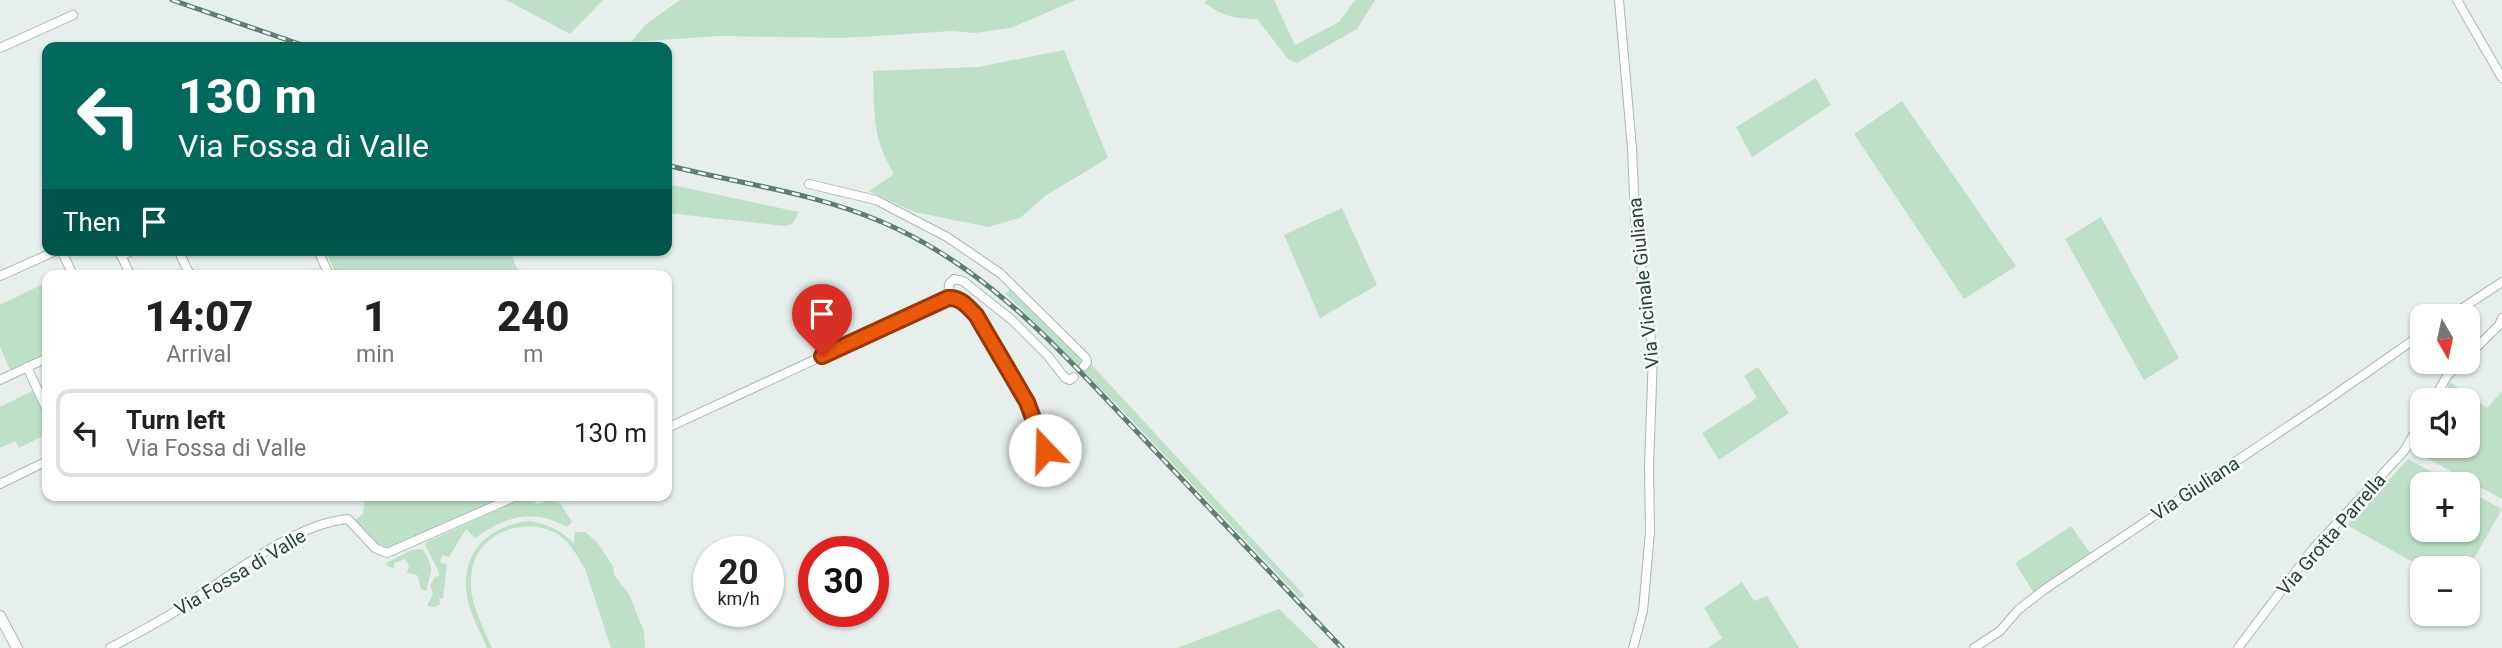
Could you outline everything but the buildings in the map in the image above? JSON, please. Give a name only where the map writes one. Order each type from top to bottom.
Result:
[{"type":"street","name":"Via Vicinale Giuliana","points":[[1619,0],[1632,148],[1635,218],[1653,355],[1648,555],[1643,611],[1633,648]]},
{"type":"street","points":[[2457,0],[2502,78]]},
{"type":"street","points":[[0,48],[73,15]]},
{"type":"street","points":[[809,184],[876,200],[947,237],[1000,274],[1086,358],[1084,366]]},
{"type":"street","points":[[0,276],[46,256]]},
{"type":"street","points":[[948,298],[949,284],[954,279],[963,281],[1012,320],[1048,356],[1065,378],[1070,380],[1074,377]]},
{"type":"street","points":[[2469,304],[2502,282]]},
{"type":"street","points":[[672,426],[954,297],[965,303],[976,315],[1027,402],[1045,450]]},
{"type":"street","points":[[2480,344],[2499,325],[2502,318]]},
{"type":"street","name":"Via Giuliana","points":[[1974,648],[2000,631],[2018,610],[2045,589],[2410,342]]},
{"type":"street","points":[[0,380],[42,360]]},
{"type":"street","points":[[27,368],[42,400]]},
{"type":"street","name":"Via Grotta Parrella","points":[[2238,648],[2312,550],[2404,451],[2410,441]]},
{"type":"street","points":[[0,484],[42,463]]},
{"type":"street","name":"Via Fossa di Valle","points":[[110,648],[175,612],[282,543],[324,524],[348,519],[375,548],[387,554],[506,501]]},
{"type":"street","points":[[0,616],[17,648]]},
{"type":"green space","points":[[506,0],[603,0],[570,34]]},
{"type":"green space","points":[[680,0],[1076,0],[1011,28],[975,33],[952,31],[845,38],[720,36],[631,42],[645,25]]},
{"type":"green space","points":[[1274,0],[1295,45],[1339,22],[1355,0],[1375,0],[1357,29],[1297,63],[1288,59],[1257,19],[1222,14],[1204,2]]},
{"type":"green space","points":[[1064,50],[1108,158],[1045,196],[1020,218],[988,227],[914,212],[869,191],[894,174],[878,136],[874,112],[873,71],[978,67]]},
{"type":"green space","points":[[1816,78],[1831,105],[1752,157],[1736,127]]},
{"type":"green space","points":[[1902,101],[2016,266],[1964,299],[1854,134]]},
{"type":"green space","points":[[672,185],[799,212],[792,224],[785,226],[672,214]]},
{"type":"green space","points":[[1342,208],[1377,285],[1320,318],[1284,235]]},
{"type":"green space","points":[[2101,217],[2179,358],[2144,380],[2065,239]]},
{"type":"green space","points":[[328,256],[514,256],[512,257],[518,270],[334,270]]},
{"type":"green space","points":[[42,284],[42,357],[11,372],[0,347],[0,305]]},
{"type":"green space","points":[[1010,289],[1084,361],[1087,368],[1091,364],[1305,596],[1300,598],[1116,404],[1006,294]]},
{"type":"green space","points":[[1758,367],[1789,413],[1719,460],[1702,433],[1757,398],[1744,376]]},
{"type":"green space","points":[[2450,382],[2459,388],[2447,388]]},
{"type":"green space","points":[[34,390],[42,408],[42,436],[19,448],[15,441],[0,448],[0,407]]},
{"type":"green space","points":[[2502,391],[2502,499],[2480,487],[2480,472],[2452,472],[2427,458],[2480,458],[2480,403],[2487,408]]},
{"type":"green space","points":[[2408,459],[2432,472],[2410,472],[2410,542],[2480,542],[2480,497],[2502,509],[2475,556],[2410,556],[2410,561],[2347,525]]},
{"type":"green space","points":[[364,501],[498,501],[388,550],[378,546],[355,520],[363,514]]},
{"type":"green space","points":[[517,501],[560,503],[572,522],[567,527],[542,518],[520,517],[498,524],[475,538],[466,529],[449,557],[442,555],[440,562],[447,565],[443,598],[439,599],[440,604],[435,607],[427,606],[433,594],[430,585],[435,577],[439,576],[439,572],[425,545]]},
{"type":"green space","points":[[529,521],[554,528],[574,544],[575,532],[585,532],[597,542],[613,566],[614,575],[629,594],[644,632],[645,648],[611,648],[585,569],[575,553],[564,539],[554,532],[529,526],[516,527],[492,538],[476,557],[471,590],[476,610],[492,648],[487,648],[468,602],[467,571],[471,558],[478,546],[488,537],[513,524]]},
{"type":"green space","points":[[2071,526],[2091,554],[2034,593],[2015,563]]},
{"type":"green space","points":[[422,549],[431,565],[426,591],[421,589],[417,575],[407,573],[409,566],[405,559],[394,563],[394,568],[386,563],[411,550]]},
{"type":"green space","points":[[1742,582],[1754,601],[1767,596],[1799,648],[1708,648],[1722,638],[1704,608]]},
{"type":"green space","points":[[1279,609],[1319,648],[1177,648]]},
{"type":"railway","points":[[172,0],[294,42]]},
{"type":"railway","points":[[672,166],[803,196],[856,212],[921,241],[957,263],[991,288],[1053,344],[1342,648]]},
{"type":"route","points":[[822,356],[954,297],[965,303],[976,315],[1027,402],[1045,450]]}]
